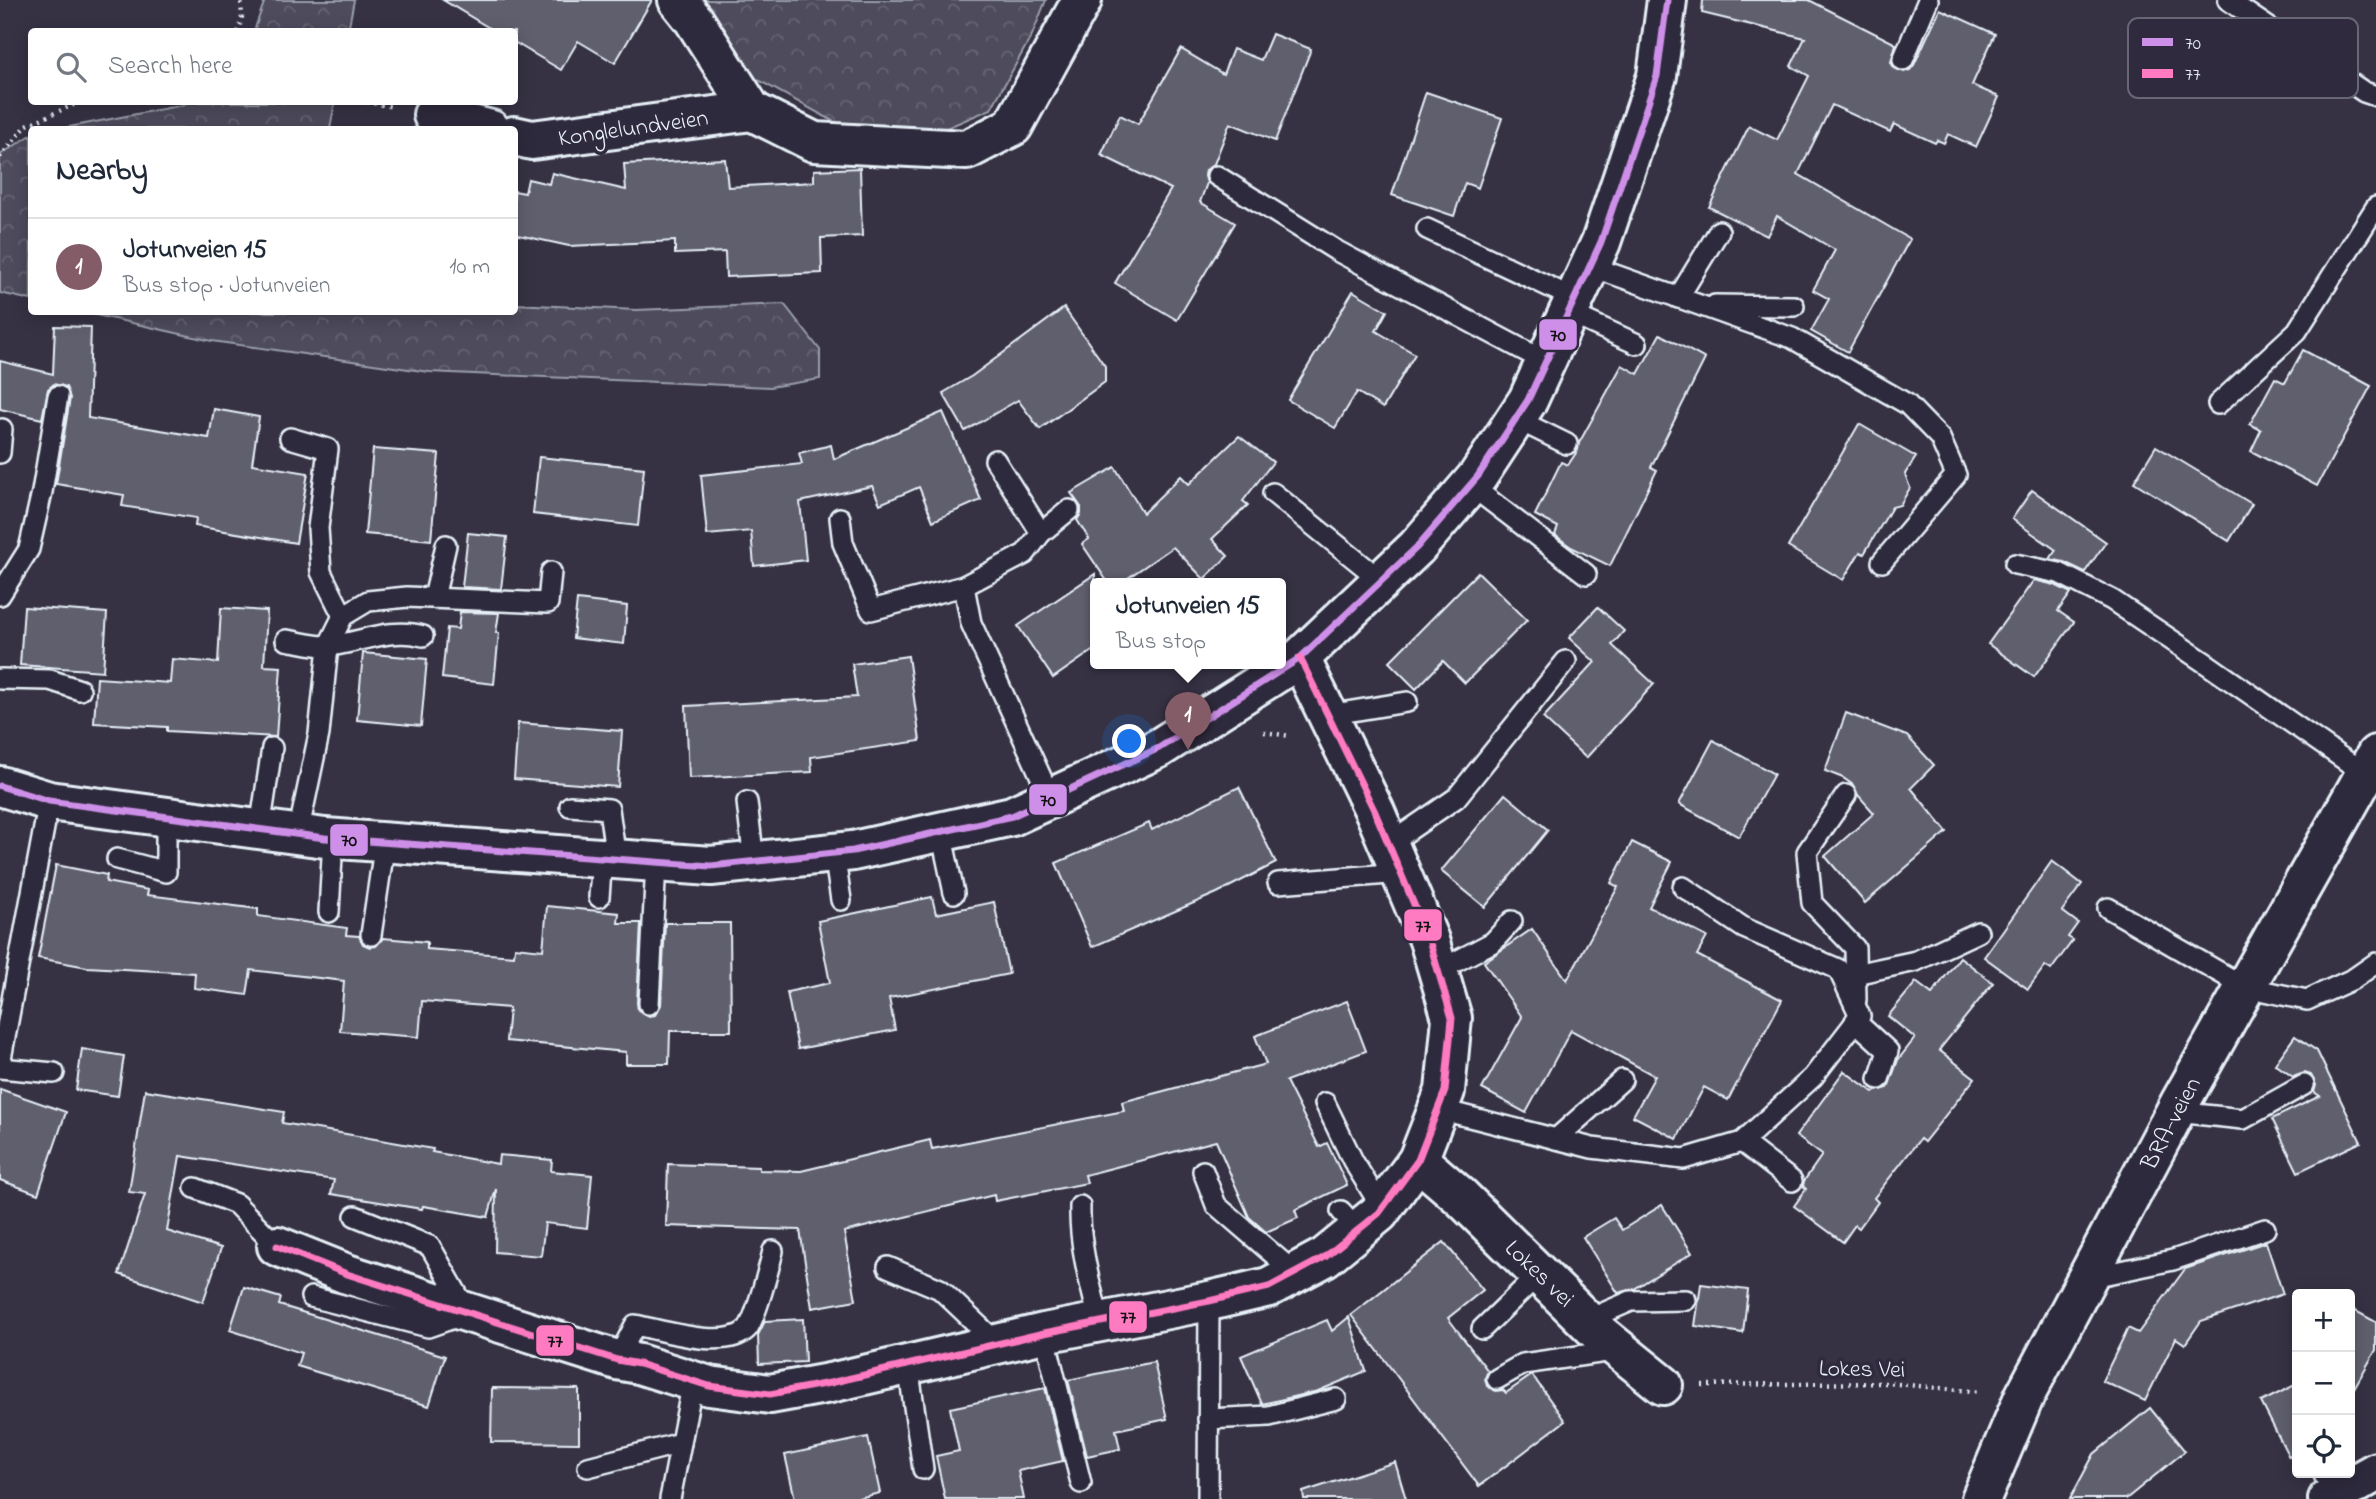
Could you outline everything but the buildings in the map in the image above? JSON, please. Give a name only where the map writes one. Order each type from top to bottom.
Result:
[{"type":"street","name":"Konglelundveien","points":[[518,136],[532,140],[752,111],[694,20],[678,0]]},
{"type":"street","points":[[752,111],[814,142],[967,150],[1013,126],[1082,0]]},
{"type":"street","points":[[1286,667],[1300,658],[1417,547],[1470,485],[1528,400],[1601,242],[1657,76],[1667,0]]},
{"type":"street","points":[[433,114],[476,126]]},
{"type":"street","points":[[277,1246],[347,1274],[617,1360],[709,1385],[770,1394],[1044,1333],[1269,1287],[1325,1258],[1361,1216],[1418,1160],[1445,1091],[1452,1017],[1429,940],[1376,812],[1300,658]]},
{"type":"street","points":[[0,786],[49,801],[316,836],[710,866],[754,862],[853,851],[1012,816],[1159,748],[1283,669]]},
{"type":"street","name":"BRA-veien","points":[[1981,1499],[2024,1397],[2176,1112],[2245,987],[2369,776]]},
{"type":"street","name":"Lokes vei","points":[[1418,1160],[1461,1197],[1587,1320],[1663,1385]]},
{"type":"lane","points":[[1903,60],[1928,0]]},
{"type":"lane","points":[[2228,0],[2255,18]]},
{"type":"lane","points":[[2358,88],[2376,96]]},
{"type":"lane","points":[[1217,176],[1336,251],[1546,362]]},
{"type":"lane","points":[[2218,404],[2297,331],[2376,207]]},
{"type":"lane","points":[[1427,229],[1578,293],[1637,344]]},
{"type":"lane","points":[[1678,298],[1718,231]]},
{"type":"lane","points":[[1578,293],[1678,298],[1699,305],[1792,338],[1907,404],[1940,438],[1956,475],[1882,562]]},
{"type":"lane","points":[[1699,305],[1794,306]]},
{"type":"lane","points":[[0,595],[29,549],[42,492],[58,396]]},
{"type":"lane","points":[[1516,418],[1567,444]]},
{"type":"lane","points":[[0,453],[2,429]]},
{"type":"lane","points":[[290,438],[328,449],[318,528],[321,572],[343,616]]},
{"type":"lane","points":[[995,460],[1041,533]]},
{"type":"lane","points":[[1470,485],[1587,574]]},
{"type":"lane","points":[[1273,493],[1382,581]]},
{"type":"lane","points":[[840,518],[843,543],[871,610],[964,586],[1025,554],[1041,533],[1069,510]]},
{"type":"lane","points":[[434,598],[446,545]]},
{"type":"lane","points":[[2015,564],[2059,573],[2112,600],[2369,776]]},
{"type":"lane","points":[[329,912],[316,836],[319,734],[328,646],[343,616],[368,601],[407,597],[548,603],[551,572]]},
{"type":"lane","points":[[964,586],[971,623],[1051,799]]},
{"type":"lane","points":[[286,640],[328,646],[396,633],[409,632],[423,636]]},
{"type":"lane","points":[[1278,883],[1395,859],[1456,798],[1566,661]]},
{"type":"lane","points":[[0,679],[50,680],[80,690]]},
{"type":"lane","points":[[1328,715],[1407,702]]},
{"type":"lane","points":[[260,829],[272,748]]},
{"type":"lane","points":[[1438,1109],[1592,1148],[1684,1159],[1742,1142],[1813,1077],[1856,1014],[1855,948],[1812,903],[1807,852],[1846,795]]},
{"type":"lane","points":[[49,801],[0,1066],[54,1073]]},
{"type":"lane","points":[[747,802],[754,862]]},
{"type":"lane","points":[[570,806],[609,809],[609,859],[599,897]]},
{"type":"lane","points":[[117,859],[166,873],[166,817]]},
{"type":"lane","points":[[941,832],[954,893]]},
{"type":"lane","points":[[372,934],[386,842]]},
{"type":"lane","points":[[834,853],[841,900]]},
{"type":"lane","points":[[649,1004],[656,862]]},
{"type":"lane","points":[[1683,887],[1744,928],[1838,969],[1856,1014],[1888,1051],[1879,1079]]},
{"type":"lane","points":[[2108,908],[2245,987],[2307,1000],[2353,979],[2376,962]]},
{"type":"lane","points":[[1438,971],[1493,942],[1512,921]]},
{"type":"lane","points":[[1855,974],[1916,961],[1978,932]]},
{"type":"lane","points":[[1556,1139],[1622,1080]]},
{"type":"lane","points":[[2176,1112],[2243,1119],[2304,1085]]},
{"type":"lane","points":[[1325,1103],[1353,1161],[1361,1216]]},
{"type":"lane","points":[[1742,1142],[1792,1181]]},
{"type":"lane","points":[[1203,1171],[1216,1205],[1295,1273]]},
{"type":"lane","points":[[195,1188],[236,1204],[277,1246]]},
{"type":"lane","points":[[1080,1206],[1086,1268],[1100,1323]]},
{"type":"lane","points":[[312,1297],[429,1327],[468,1312],[430,1246],[355,1216]]},
{"type":"lane","points":[[2088,1278],[2173,1260],[2265,1228]]},
{"type":"lane","points":[[617,1360],[635,1325],[708,1339],[731,1339],[748,1329],[773,1251]]},
{"type":"lane","points":[[888,1267],[940,1289],[998,1344]]},
{"type":"lane","points":[[1482,1329],[1539,1273]]},
{"type":"lane","points":[[1587,1320],[1630,1301],[1686,1300]]},
{"type":"lane","points":[[1208,1499],[1209,1301]]},
{"type":"lane","points":[[1044,1333],[1081,1483]]},
{"type":"lane","points":[[1497,1379],[1523,1364],[1620,1350]]},
{"type":"lane","points":[[908,1365],[923,1469]]},
{"type":"lane","points":[[670,1499],[693,1381]]},
{"type":"lane","points":[[1208,1419],[1269,1416],[1336,1399]]},
{"type":"lane","points":[[588,1467],[681,1443]]},
{"type":"path","points":[[239,28],[242,17],[241,0]]},
{"type":"path","points":[[0,157],[27,125],[73,105]]},
{"type":"path","name":"Lokes Vei","points":[[1663,1385],[1887,1383],[2024,1397]]},
{"type":"green space","points":[[265,0],[354,0],[349,28],[255,28]]},
{"type":"green space","points":[[704,0],[1046,0],[1032,35],[991,109],[944,129],[842,126],[753,77]]},
{"type":"green space","points":[[183,105],[334,105],[331,126],[74,126]]},
{"type":"green space","points":[[28,137],[28,299],[0,293],[0,155]]},
{"type":"green space","points":[[518,304],[636,310],[784,304],[820,350],[820,379],[770,387],[429,372],[212,341],[96,315],[518,315]]},
{"type":"transit line","name":"70","points":[[1286,667],[1300,658],[1417,547],[1478,476],[1528,400],[1601,242],[1657,76],[1667,0]]},
{"type":"transit line","name":"77","points":[[277,1246],[347,1274],[617,1360],[639,1364],[709,1386],[770,1394],[830,1383],[1044,1333],[1269,1287],[1325,1257],[1379,1213],[1418,1160],[1445,1091],[1452,1018],[1429,940],[1375,812],[1300,658]]},
{"type":"transit line","name":"70","points":[[0,786],[49,801],[325,838],[711,866],[853,851],[1012,816],[1159,748],[1283,669]]},
{"type":"place","name":"Jotunveien 15","points":[[1188,750]]}]
